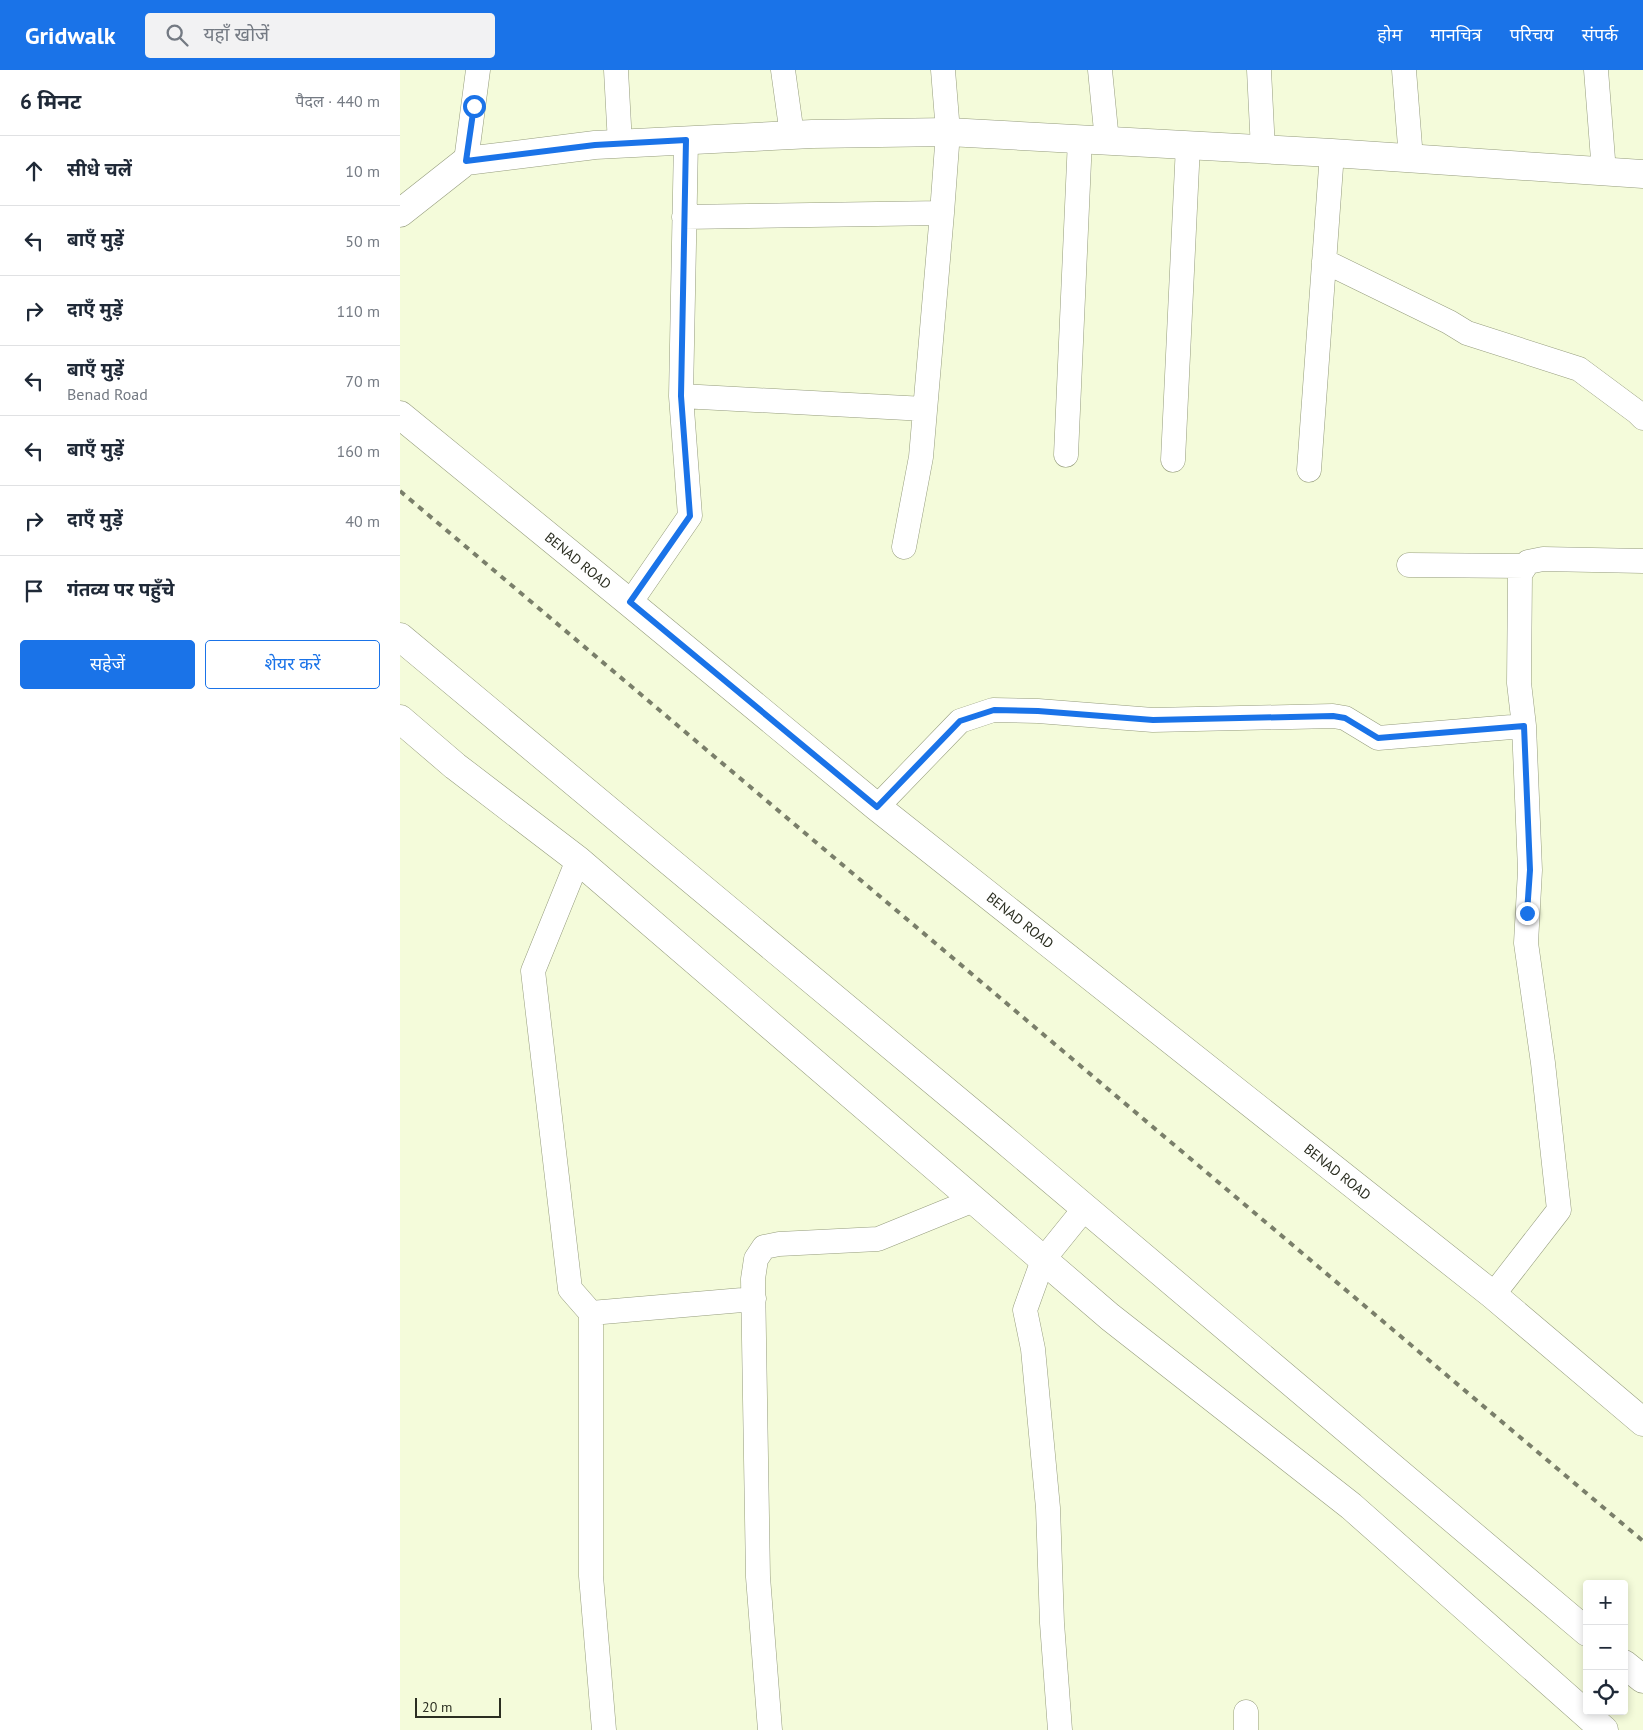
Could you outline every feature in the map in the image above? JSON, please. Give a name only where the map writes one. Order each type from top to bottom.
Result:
[{"type":"street","points":[[466,161],[478,70]]},
{"type":"street","points":[[616,70],[620,144]]},
{"type":"street","points":[[783,70],[792,135]]},
{"type":"street","points":[[904,547],[921,458],[942,214],[948,132],[943,70]]},
{"type":"street","points":[[1100,70],[1107,141]]},
{"type":"street","points":[[1259,70],[1263,150]]},
{"type":"street","points":[[1404,70],[1411,158]]},
{"type":"street","points":[[1596,70],[1604,172]]},
{"type":"street","points":[[400,213],[466,161],[595,145],[792,135],[948,132],[1332,153],[1643,174]]},
{"type":"street","points":[[1066,455],[1080,139]]},
{"type":"street","points":[[630,602],[690,516],[681,396],[686,140]]},
{"type":"street","points":[[1172,460],[1188,145]]},
{"type":"street","points":[[1309,470],[1332,153]]},
{"type":"street","points":[[684,217],[942,214]]},
{"type":"street","points":[[1324,261],[1467,333],[1579,369],[1643,418]]},
{"type":"street","points":[[681,396],[926,409]]},
{"type":"street","name":"BENAD ROAD","points":[[400,415],[630,602],[877,807],[1639,1412]]},
{"type":"street","points":[[1493,1295],[1559,1210],[1543,1063],[1526,943],[1530,870],[1524,726],[1519,684],[1520,574],[1528,562],[1543,559],[1643,561]]},
{"type":"street","points":[[1409,565],[1525,566]]},
{"type":"street","points":[[400,637],[1085,1208],[1583,1629]]},
{"type":"street","points":[[877,807],[960,721],[994,710],[1038,711],[1153,720],[1333,716],[1345,718],[1378,738],[1524,726]]},
{"type":"street","points":[[400,719],[455,766],[578,860],[1110,1316],[1351,1506],[1604,1730]]},
{"type":"street","points":[[578,860],[533,971],[570,1290],[591,1313],[591,1576],[604,1730]]},
{"type":"street","points":[[770,1730],[758,1577],[753,1279],[756,1260],[764,1247],[779,1244],[878,1239],[974,1200]]},
{"type":"street","points":[[1060,1730],[1052,1623],[1048,1508],[1033,1349],[1025,1310],[1043,1260],[1085,1208]]},
{"type":"street","points":[[591,1313],[754,1299]]},
{"type":"street","points":[[1628,1667],[1643,1680]]},
{"type":"railway","points":[[400,491],[1643,1541]]},
{"type":"route","points":[[474,106],[466,161],[595,145],[686,140],[681,396],[690,516],[630,602],[877,807],[960,721],[994,710],[1038,711],[1153,720],[1333,716],[1345,718],[1378,738],[1524,726],[1530,870],[1527,913]]}]
